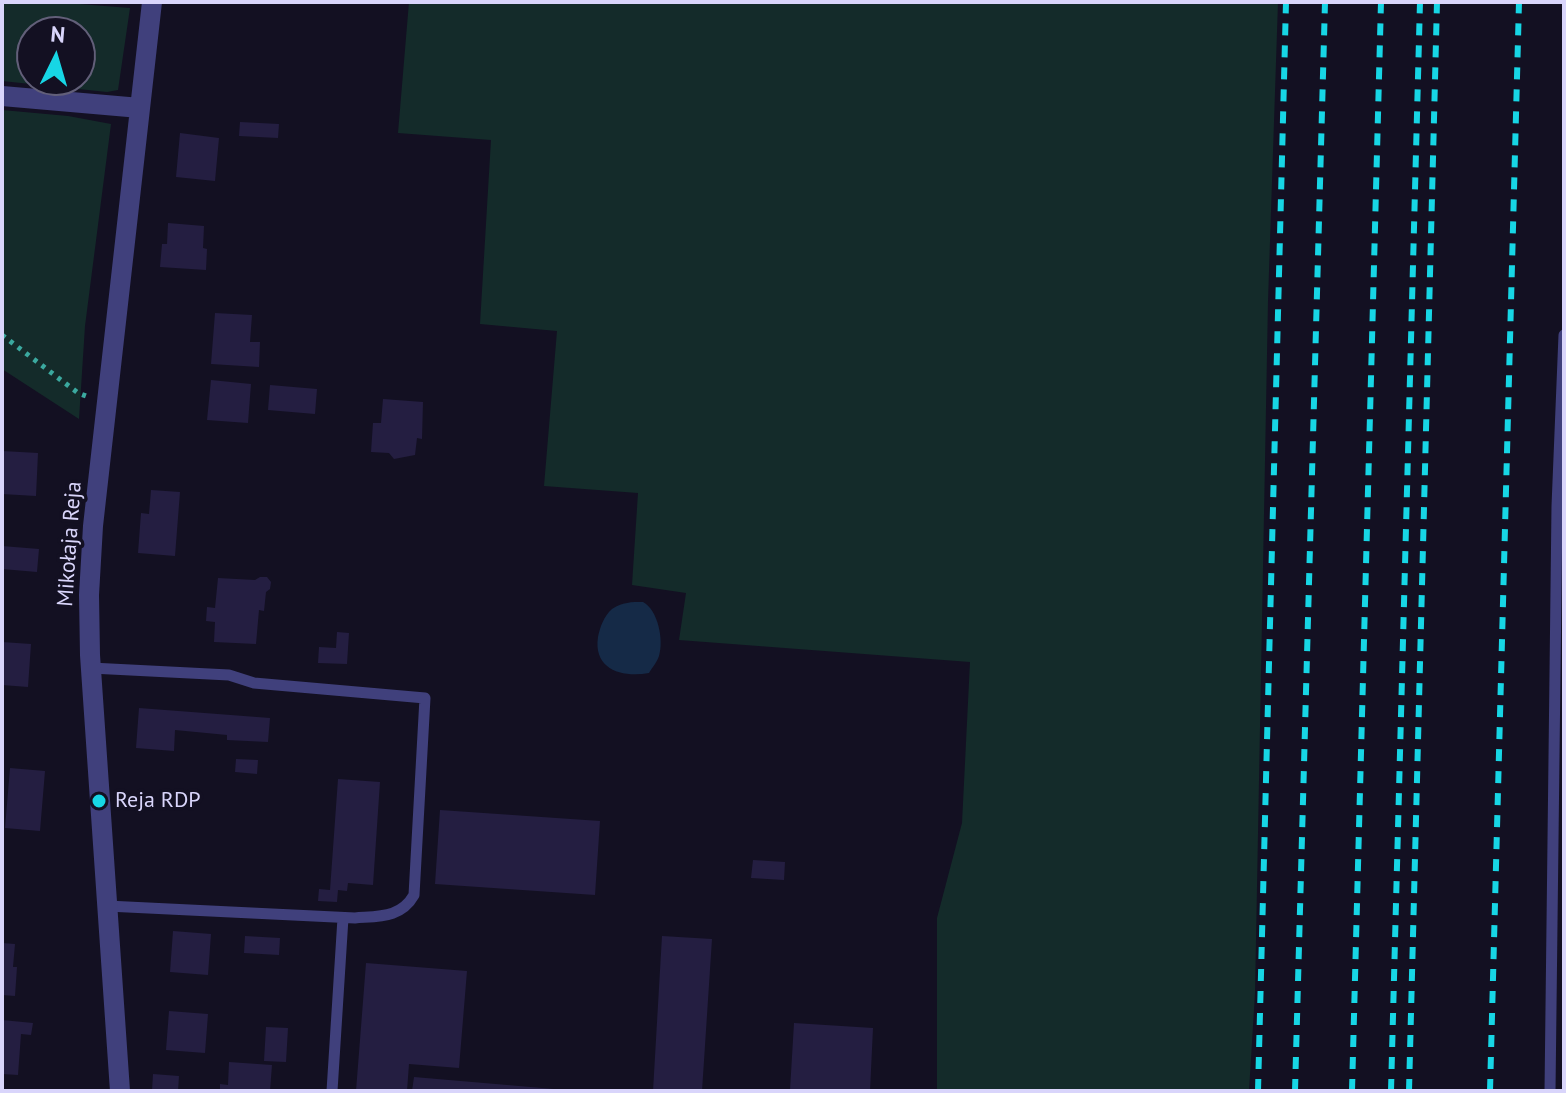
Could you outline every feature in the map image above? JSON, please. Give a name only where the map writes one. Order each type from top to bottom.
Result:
[{"type":"street","name":"Mikołaja Reja","points":[[120,1091],[91,668],[89,595],[106,402],[152,2]]},
{"type":"street","points":[[2,96],[140,108]]},
{"type":"lane","points":[[1550,1091],[1557,506],[1564,335]]},
{"type":"lane","points":[[91,668],[229,675],[254,683],[425,698],[414,895],[406,908],[386,915],[343,918],[107,906]]},
{"type":"lane","points":[[332,1091],[343,918]]},
{"type":"path","points":[[2,335],[78,393],[106,402]]},
{"type":"green space","points":[[2,2],[54,2],[130,8],[118,90],[96,91],[96,16],[16,16],[16,82],[2,81]]},
{"type":"green space","points":[[409,2],[1278,2],[1268,301],[1255,993],[1249,1091],[937,1091],[937,918],[962,823],[970,662],[679,640],[686,593],[632,585],[638,493],[544,486],[557,331],[480,324],[491,140],[398,133]]},
{"type":"green space","points":[[2,110],[68,116],[111,124],[85,326],[79,419],[2,369]]},
{"type":"water","points":[[631,602],[643,602],[653,612],[658,626],[661,642],[659,656],[649,673],[620,673],[600,657],[600,629],[612,609]]},
{"type":"building","points":[[240,122],[279,124],[278,138],[239,136]]},
{"type":"building","points":[[180,133],[219,138],[215,181],[176,177]]},
{"type":"building","points":[[168,223],[204,226],[206,270],[160,267],[162,244],[167,244]]},
{"type":"building","points":[[215,313],[252,315],[250,342],[260,342],[259,367],[211,364]]},
{"type":"building","points":[[211,380],[251,384],[248,423],[207,420]]},
{"type":"building","points":[[270,385],[317,389],[315,414],[268,410]]},
{"type":"building","points":[[383,399],[423,402],[422,439],[417,438],[415,455],[394,459],[389,453],[371,452],[373,423],[381,423]]},
{"type":"building","points":[[2,451],[38,453],[36,496],[2,494]]},
{"type":"building","points":[[151,490],[180,492],[175,556],[138,553],[141,513],[149,514]]},
{"type":"building","points":[[2,546],[39,549],[37,572],[2,569]]},
{"type":"building","points":[[267,577],[271,582],[266,592],[264,611],[259,610],[256,644],[214,642],[215,622],[206,621],[207,607],[215,608],[218,578],[255,580]]},
{"type":"building","points":[[337,632],[349,633],[347,664],[318,663],[319,647],[336,648]]},
{"type":"building","points":[[2,642],[31,644],[28,687],[2,685]]},
{"type":"building","points":[[139,708],[270,718],[268,742],[227,740],[227,735],[175,730],[174,751],[136,748]]},
{"type":"building","points":[[236,759],[258,760],[257,774],[235,772]]},
{"type":"building","points":[[10,768],[45,771],[40,831],[5,828]]},
{"type":"building","points":[[338,779],[380,782],[373,885],[348,883],[347,891],[338,890],[337,902],[318,901],[319,889],[330,890]]},
{"type":"building","points":[[440,810],[600,821],[595,895],[435,884]]},
{"type":"building","points":[[753,860],[785,862],[784,880],[751,878]]},
{"type":"building","points":[[173,931],[211,934],[208,975],[170,972]]},
{"type":"building","points":[[245,936],[280,938],[279,955],[244,953]]},
{"type":"building","points":[[662,936],[712,939],[702,1091],[653,1091]]},
{"type":"building","points":[[2,943],[15,944],[15,996],[2,995]]},
{"type":"building","points":[[366,963],[467,971],[459,1068],[409,1064],[407,1091],[356,1091]]},
{"type":"building","points":[[169,1011],[208,1014],[205,1053],[166,1050]]},
{"type":"building","points":[[2,1020],[33,1023],[31,1035],[21,1034],[18,1075],[2,1074]]},
{"type":"building","points":[[794,1023],[873,1028],[870,1091],[790,1090]]},
{"type":"building","points":[[266,1027],[288,1028],[286,1062],[264,1061]]},
{"type":"building","points":[[229,1062],[272,1065],[270,1091],[220,1091],[220,1084],[228,1085]]},
{"type":"building","points":[[153,1074],[179,1076],[178,1091],[152,1091]]},
{"type":"building","points":[[414,1077],[554,1089],[554,1091],[412,1091]]},
{"type":"railway","points":[[1258,1091],[1286,2]]},
{"type":"railway","points":[[1295,1091],[1325,2]]},
{"type":"railway","points":[[1352,1091],[1381,2]]},
{"type":"railway","points":[[1391,1091],[1420,2]]},
{"type":"railway","points":[[1409,1091],[1437,2]]},
{"type":"railway","points":[[1490,1091],[1519,2]]},
{"type":"place","name":"Reja RDP","points":[[99,801]]}]
